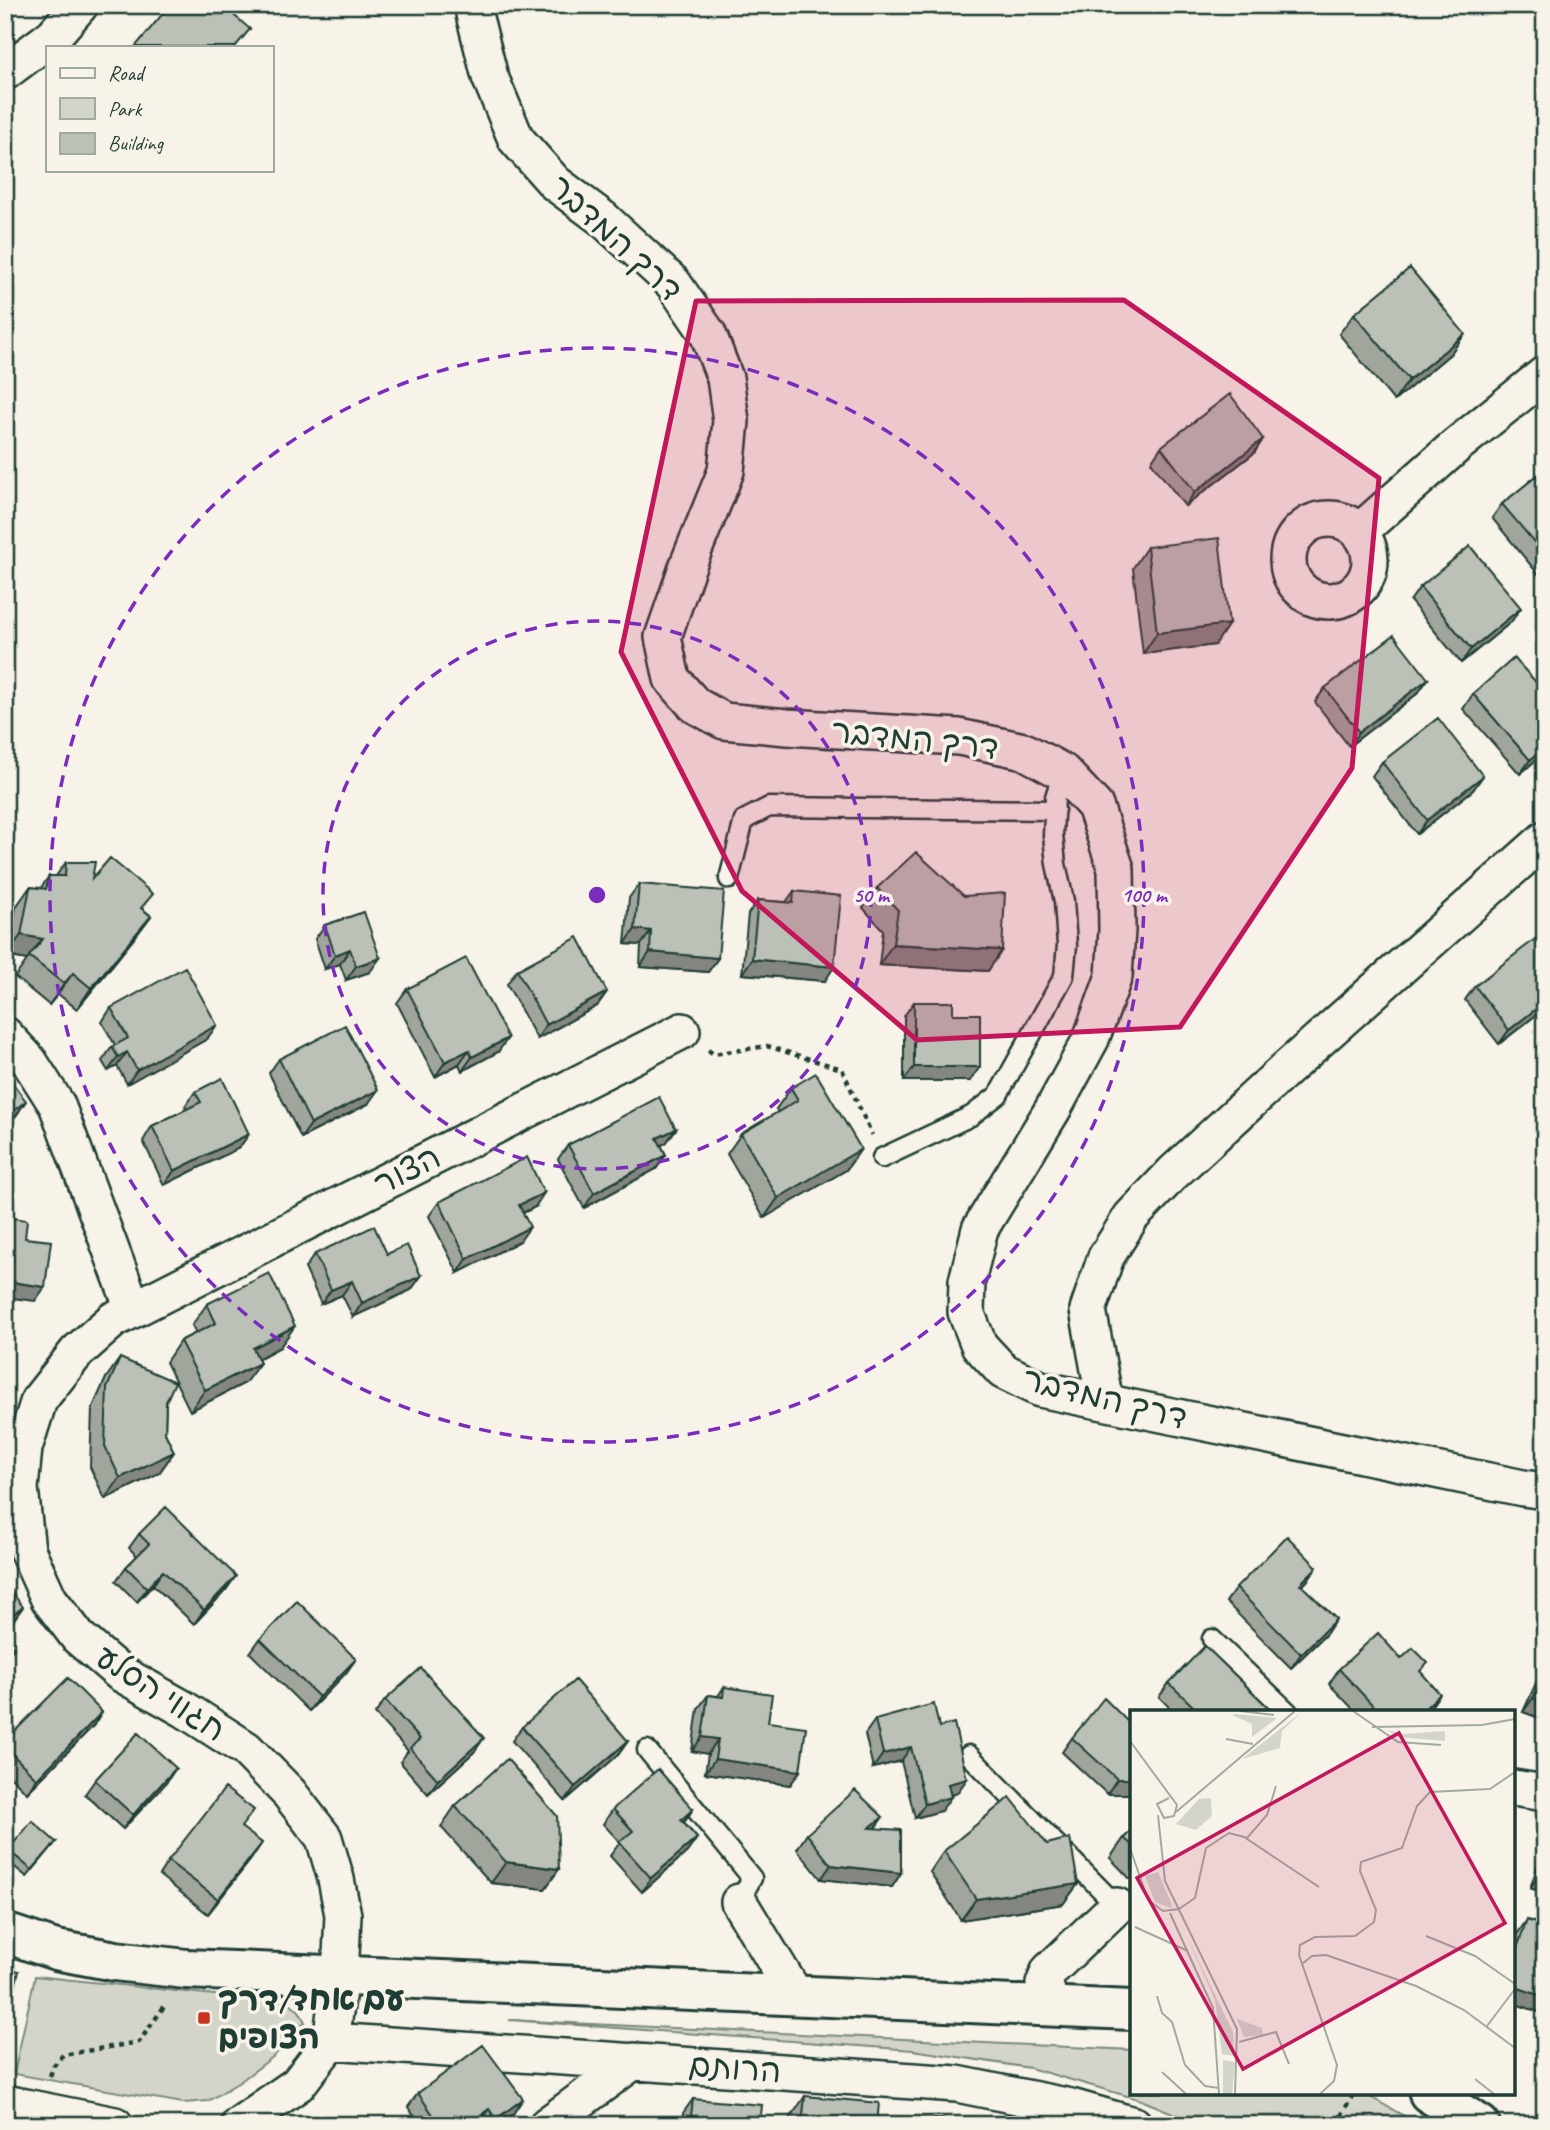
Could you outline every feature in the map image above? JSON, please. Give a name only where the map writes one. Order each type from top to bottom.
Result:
[{"type":"street","points":[[5,72],[53,36],[80,5]]},
{"type":"street","name":"דרך המדבר","points":[[475,5],[474,14],[490,77],[516,139],[555,183],[602,218],[673,283],[708,334],[725,378],[731,421],[726,471],[689,562],[663,637],[671,679],[695,705],[724,721],[959,737],[1024,751],[1063,772],[1095,806],[1116,869],[1117,930],[1114,975],[1091,1039],[1052,1110],[980,1229],[967,1281],[966,1312],[979,1345],[1003,1371],[1040,1389],[1509,1485],[1545,1490]]},
{"type":"street","points":[[1359,532],[1457,445],[1545,374]]},
{"type":"street","points":[[1105,1402],[1088,1311],[1106,1258],[1131,1216],[1173,1173],[1276,1078],[1545,839]]},
{"type":"street","name":"הצור","points":[[133,1309],[682,1031]]},
{"type":"street","points":[[5,1035],[29,1061],[57,1105],[133,1309]]},
{"type":"street","name":"חגווי הסלע","points":[[133,1309],[113,1320],[77,1352],[39,1399],[24,1448],[20,1488],[27,1550],[49,1599],[78,1637],[120,1673],[184,1709],[246,1749],[289,1793],[324,1838],[343,1916],[340,1976],[331,2041]]},
{"type":"street","points":[[1515,1788],[1545,1793]]},
{"type":"street","points":[[739,1902],[796,1996]]},
{"type":"street","points":[[1052,2007],[1044,1984],[1049,1971],[1117,1906]]},
{"type":"street","points":[[5,1933],[56,1950],[115,1961],[186,1969],[1130,2010]]},
{"type":"street","points":[[239,2125],[298,2084],[331,2041]]},
{"type":"street","name":"הרותם","points":[[331,2041],[957,2084],[1071,2107],[1134,2125]]},
{"type":"street","points":[[547,2125],[634,2061]]},
{"type":"street","points":[[1432,2095],[1478,2124]]},
{"type":"street","points":[[22,2106],[115,2125]]},
{"type":"lane","points":[[882,1158],[971,1116],[998,1095],[1064,976],[1067,945],[1064,901],[1053,835],[1055,797],[1063,772]]},
{"type":"lane","points":[[729,879],[744,820],[769,807],[1055,810]]},
{"type":"lane","points":[[1212,1639],[1287,1710]]},
{"type":"lane","points":[[647,1750],[752,1878],[739,1902]]},
{"type":"lane","points":[[969,1755],[1117,1906]]},
{"type":"path","points":[[682,1031],[714,1055],[767,1046],[842,1069],[882,1158]]},
{"type":"path","points":[[22,2106],[63,2055],[139,2042],[186,1969]]},
{"type":"path","points":[[1336,2125],[1353,2095]]},
{"type":"highlighted area","points":[[1124,300],[1379,478],[1352,768],[1180,1027],[917,1040],[742,891],[621,652],[696,301]]},
{"type":"green space","points":[[35,1976],[290,2003],[299,2011],[305,2022],[274,2056],[241,2081],[208,2101],[183,2103],[14,2074]]},
{"type":"green space","points":[[509,2020],[1130,2050],[1130,2095],[1367,2095],[1420,2125],[1202,2125],[1141,2100],[1030,2068],[913,2050]]},
{"type":"building","points":[[170,5],[222,5],[250,29],[236,46],[136,46]]},
{"type":"building","points":[[1410,268],[1465,334],[1409,380],[1354,314]]},
{"type":"building","points":[[1230,394],[1263,439],[1195,492],[1161,447]]},
{"type":"building","points":[[1545,469],[1545,555],[1502,504]]},
{"type":"building","points":[[1219,538],[1229,624],[1157,633],[1147,547]]},
{"type":"building","points":[[1470,546],[1521,608],[1471,649],[1420,587]]},
{"type":"building","points":[[1394,635],[1428,679],[1359,732],[1325,688]]},
{"type":"building","points":[[1514,658],[1545,692],[1545,747],[1530,760],[1473,694]]},
{"type":"building","points":[[1438,718],[1483,776],[1427,820],[1382,762]]},
{"type":"building","points":[[916,852],[964,896],[1005,893],[1002,950],[893,944],[898,910],[877,888]]},
{"type":"building","points":[[110,858],[153,894],[141,908],[151,916],[91,988],[73,973],[64,984],[29,956],[43,939],[21,935],[30,887],[46,889],[49,876],[65,876],[66,862],[95,862],[92,879]]},
{"type":"building","points":[[639,884],[724,891],[718,958],[650,952],[651,931],[635,929]]},
{"type":"building","points":[[794,891],[841,896],[834,967],[752,959],[758,900],[793,903]]},
{"type":"building","points":[[364,912],[380,958],[356,966],[350,949],[335,955],[325,925]]},
{"type":"building","points":[[1544,932],[1545,1002],[1509,1030],[1475,986]]},
{"type":"building","points":[[578,937],[607,992],[546,1025],[517,970]]},
{"type":"building","points":[[466,958],[508,1038],[472,1057],[469,1050],[445,1062],[407,989]]},
{"type":"building","points":[[185,967],[217,1025],[137,1070],[127,1052],[118,1057],[112,1047],[128,1038],[111,1008]]},
{"type":"building","points":[[914,1002],[953,1002],[953,1014],[980,1014],[980,1067],[914,1067]]},
{"type":"building","points":[[345,1025],[378,1090],[311,1124],[279,1059]]},
{"type":"building","points":[[5,1073],[26,1101],[5,1117]]},
{"type":"building","points":[[816,1073],[861,1149],[778,1198],[741,1134],[798,1100],[791,1088]]},
{"type":"building","points":[[222,1078],[249,1134],[174,1171],[152,1126],[201,1102],[195,1092]]},
{"type":"building","points":[[659,1097],[676,1129],[657,1138],[666,1155],[594,1193],[568,1145]]},
{"type":"building","points":[[527,1157],[544,1193],[519,1205],[530,1227],[467,1259],[439,1202]]},
{"type":"building","points":[[5,1217],[27,1220],[25,1238],[51,1241],[45,1287],[5,1281]]},
{"type":"building","points":[[374,1226],[387,1254],[407,1245],[421,1276],[362,1303],[352,1281],[331,1290],[315,1254]]},
{"type":"building","points":[[269,1273],[295,1326],[253,1348],[260,1363],[205,1390],[180,1341],[216,1323],[207,1304]]},
{"type":"building","points":[[120,1358],[175,1382],[166,1402],[165,1433],[174,1452],[120,1478],[105,1446],[107,1388]]},
{"type":"building","points":[[166,1507],[236,1576],[204,1610],[163,1571],[147,1588],[126,1567],[149,1544],[139,1534]]},
{"type":"building","points":[[1287,1536],[1317,1567],[1300,1584],[1336,1619],[1301,1654],[1236,1588]]},
{"type":"building","points":[[5,1583],[23,1607],[5,1620]]},
{"type":"building","points":[[297,1601],[356,1659],[319,1697],[260,1639]]},
{"type":"building","points":[[1378,1633],[1401,1659],[1413,1648],[1428,1663],[1420,1671],[1440,1694],[1423,1710],[1377,1710],[1339,1669]]},
{"type":"building","points":[[5,1637],[14,1648],[5,1655]]},
{"type":"building","points":[[1205,1646],[1270,1709],[1197,1710],[1169,1683]]},
{"type":"building","points":[[421,1668],[484,1738],[438,1780],[410,1748],[420,1739],[385,1700]]},
{"type":"building","points":[[1545,1670],[1545,1702],[1533,1698]]},
{"type":"building","points":[[68,1678],[102,1712],[37,1779],[5,1747],[5,1741]]},
{"type":"building","points":[[575,1680],[628,1741],[575,1787],[522,1727]]},
{"type":"building","points":[[724,1687],[772,1694],[768,1722],[806,1727],[800,1771],[715,1759],[718,1739],[702,1737],[708,1695],[723,1697]]},
{"type":"building","points":[[1104,1698],[1130,1724],[1130,1779],[1117,1779],[1072,1738]]},
{"type":"building","points":[[934,1704],[939,1727],[954,1723],[967,1779],[948,1784],[951,1797],[925,1804],[911,1747],[883,1754],[875,1720]]},
{"type":"building","points":[[138,1733],[176,1768],[133,1815],[95,1780]]},
{"type":"building","points":[[507,1759],[557,1816],[559,1869],[506,1862],[455,1806]]},
{"type":"building","points":[[658,1769],[693,1809],[681,1820],[697,1838],[651,1878],[619,1842],[633,1831],[613,1809]]},
{"type":"building","points":[[225,1788],[254,1810],[241,1827],[262,1843],[218,1899],[168,1861]]},
{"type":"building","points":[[855,1790],[883,1817],[869,1828],[901,1830],[901,1873],[831,1865],[807,1834]]},
{"type":"building","points":[[1010,1797],[1047,1844],[1070,1838],[1078,1884],[976,1899],[944,1851]]},
{"type":"building","points":[[32,1821],[56,1842],[32,1870],[8,1850]]},
{"type":"building","points":[[1130,1832],[1130,1843],[1124,1838]]},
{"type":"building","points":[[1527,1920],[1545,1926],[1545,1997],[1515,1987],[1515,1954]]},
{"type":"building","points":[[5,1968],[19,1971],[5,2026]]},
{"type":"building","points":[[483,2045],[523,2099],[496,2119],[489,2109],[468,2125],[440,2125],[418,2093]]},
{"type":"building","points":[[805,2096],[879,2103],[877,2125],[802,2125]]},
{"type":"building","points":[[693,2099],[762,2105],[760,2125],[690,2125]]},
{"type":"building","points":[[915,2118],[982,2121],[982,2125],[915,2125]]},
{"type":"place","name":"עם אחד/דרך הצופים","points":[[204,2018]]}]
